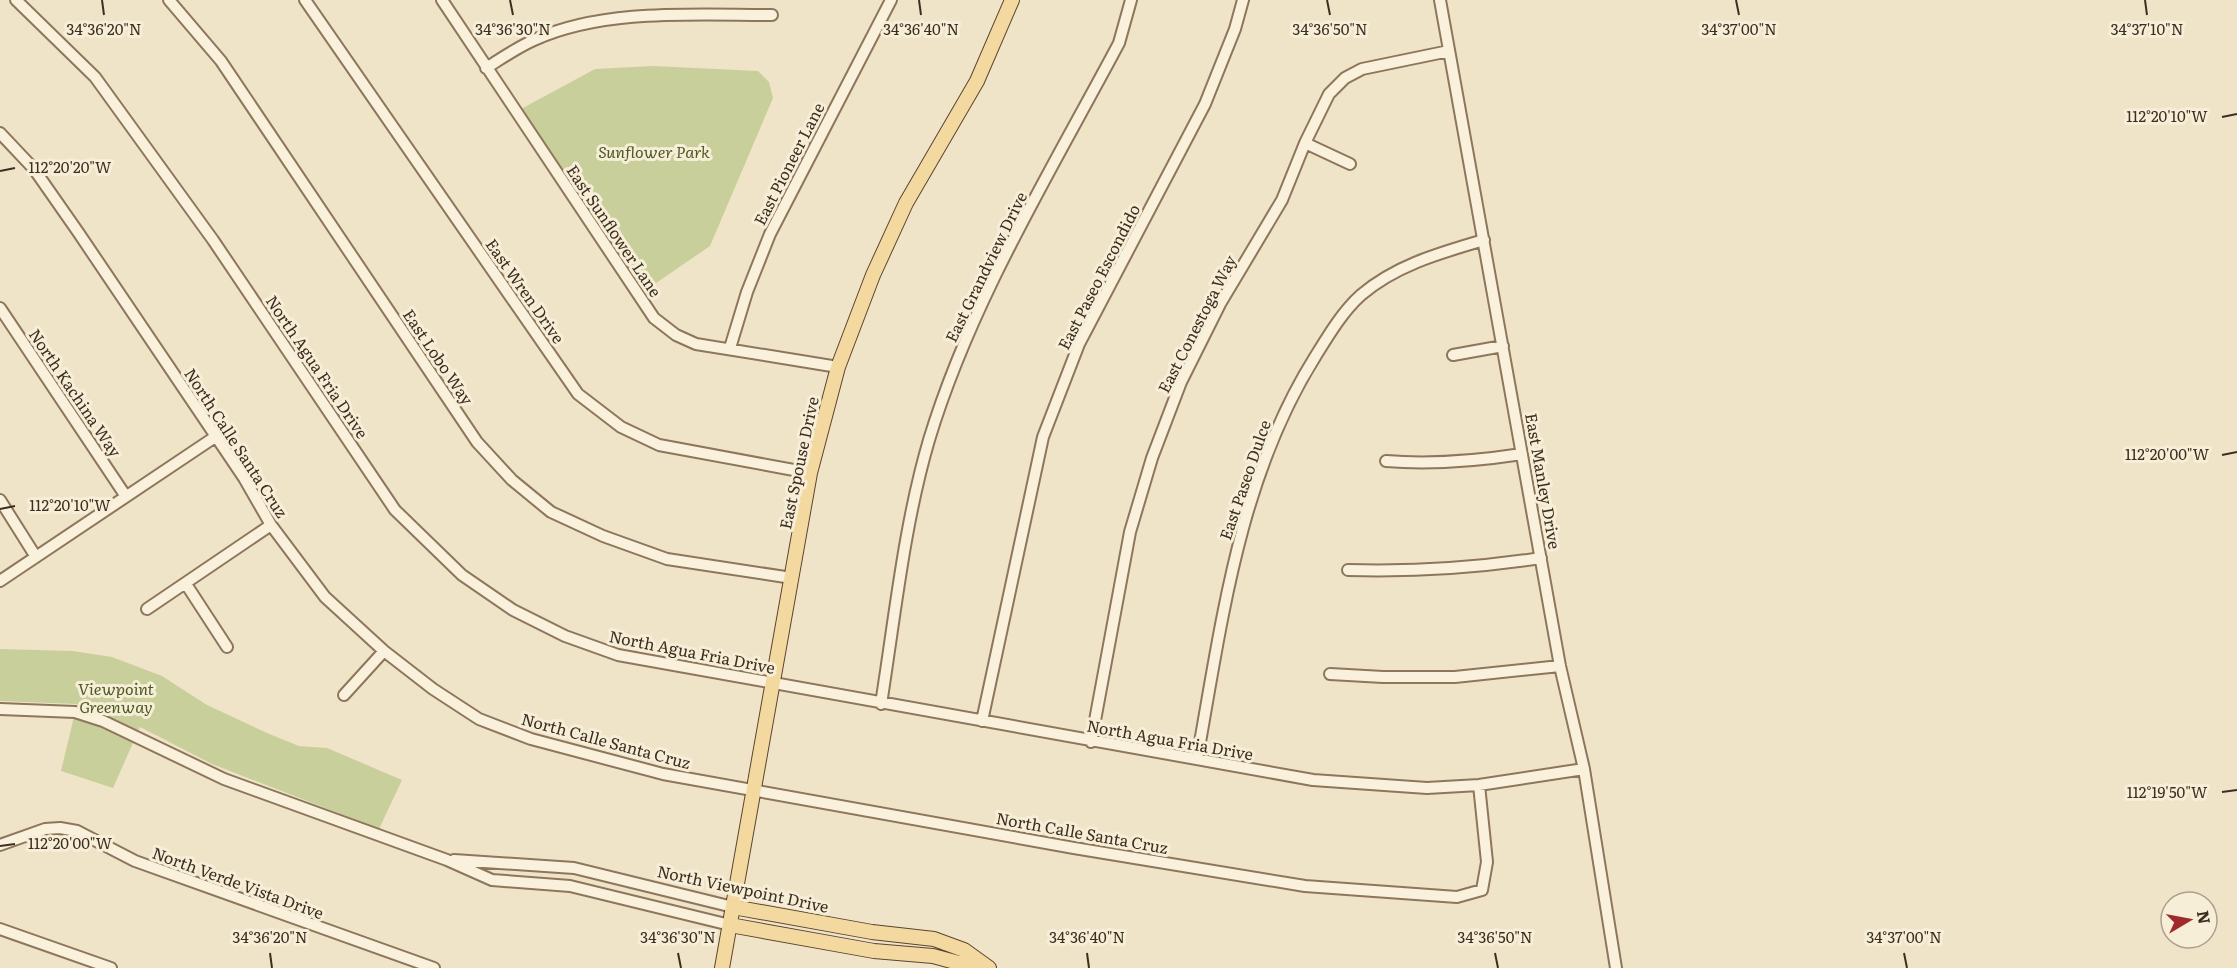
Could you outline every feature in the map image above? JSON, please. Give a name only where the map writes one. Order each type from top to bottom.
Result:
[{"type":"main road","name":"East Spouse Drive","points":[[722,968],[810,473],[837,367],[906,203],[977,81],[1012,0]]},
{"type":"main road","name":"North Viewpoint Drive","points":[[733,907],[872,932],[934,939],[964,950],[989,968]]},
{"type":"main road","name":"North Viewpoint Drive","points":[[730,925],[874,951],[933,956],[977,968]]},
{"type":"street","name":"North Agua Fria Drive","points":[[16,0],[94,77],[213,240],[395,510],[462,575],[513,610],[565,636],[618,655],[1091,742],[1313,780],[1404,787],[1479,785],[1584,770]]},
{"type":"street","name":"East Lobo Way","points":[[169,0],[221,61],[477,442],[512,480],[551,512],[613,540],[667,559],[792,578]]},
{"type":"street","name":"East Wren Drive","points":[[305,0],[578,394],[621,427],[659,445],[810,473]]},
{"type":"street","name":"East Sunflower Lane","points":[[442,0],[654,318],[676,335],[696,344],[837,367]]},
{"type":"street","name":"East Pioneer Lane","points":[[730,348],[747,292],[770,234],[891,0]]},
{"type":"street","name":"East Grandview Drive","points":[[881,704],[913,504],[929,440],[954,366],[980,307],[1119,43],[1131,0]]},
{"type":"street","name":"East Paseo Escondido","points":[[982,721],[1043,437],[1078,344],[1117,267],[1167,181],[1205,104],[1235,29],[1243,0]]},
{"type":"street","name":"East Manley Drive","points":[[1440,0],[1560,666],[1584,770],[1616,968]]},
{"type":"street","points":[[486,68],[534,40],[581,24],[660,15],[772,15]]},
{"type":"street","name":"East Conestoga Way","points":[[1091,742],[1130,532],[1152,458],[1181,382],[1220,304],[1282,200],[1305,143],[1329,94],[1345,78],[1362,69],[1384,62],[1449,51]]},
{"type":"street","name":"North Calle Santa Cruz","points":[[0,133],[34,170],[78,232],[244,478],[271,525],[324,597],[384,651],[433,689],[479,719],[531,739],[663,774],[1074,848],[1305,886],[1457,897],[1482,890],[1487,862],[1479,785]]},
{"type":"street","points":[[1305,143],[1350,164]]},
{"type":"street","name":"East Paseo Dulce","points":[[1197,759],[1232,569],[1251,496],[1277,426],[1304,374],[1331,331],[1360,296],[1397,270],[1437,254],[1484,240]]},
{"type":"street","name":"North Kachina Way","points":[[0,308],[125,495]]},
{"type":"street","points":[[1453,355],[1503,346]]},
{"type":"street","points":[[0,581],[215,436]]},
{"type":"street","points":[[1386,461],[1425,464],[1480,461],[1522,454]]},
{"type":"street","points":[[0,500],[36,556]]},
{"type":"street","points":[[147,609],[271,525]]},
{"type":"street","points":[[1348,570],[1416,572],[1475,568],[1541,558]]},
{"type":"street","points":[[186,584],[227,647]]},
{"type":"street","points":[[344,695],[384,651]]},
{"type":"street","points":[[1330,674],[1383,677],[1455,676],[1560,666]]},
{"type":"street","name":"North Viewpoint Drive","points":[[0,709],[75,712],[103,721],[224,779],[447,860],[492,880],[570,886],[730,925]]},
{"type":"street","name":"North Verde Vista Drive","points":[[0,844],[45,829],[60,828],[77,831],[135,861],[434,968]]},
{"type":"street","name":"North Viewpoint Drive","points":[[447,860],[574,868],[733,907]]},
{"type":"street","points":[[0,929],[111,968]]},
{"type":"green space","name":"Sunflower Park","points":[[653,66],[758,71],[769,82],[773,98],[710,246],[643,292],[521,109],[595,69]]},
{"type":"green space","name":"Viewpoint Greenway","points":[[0,649],[73,651],[112,657],[162,676],[207,705],[267,733],[299,746],[327,748],[402,780],[379,829],[212,764],[140,727],[113,788],[61,771],[77,704],[0,701]]}]
